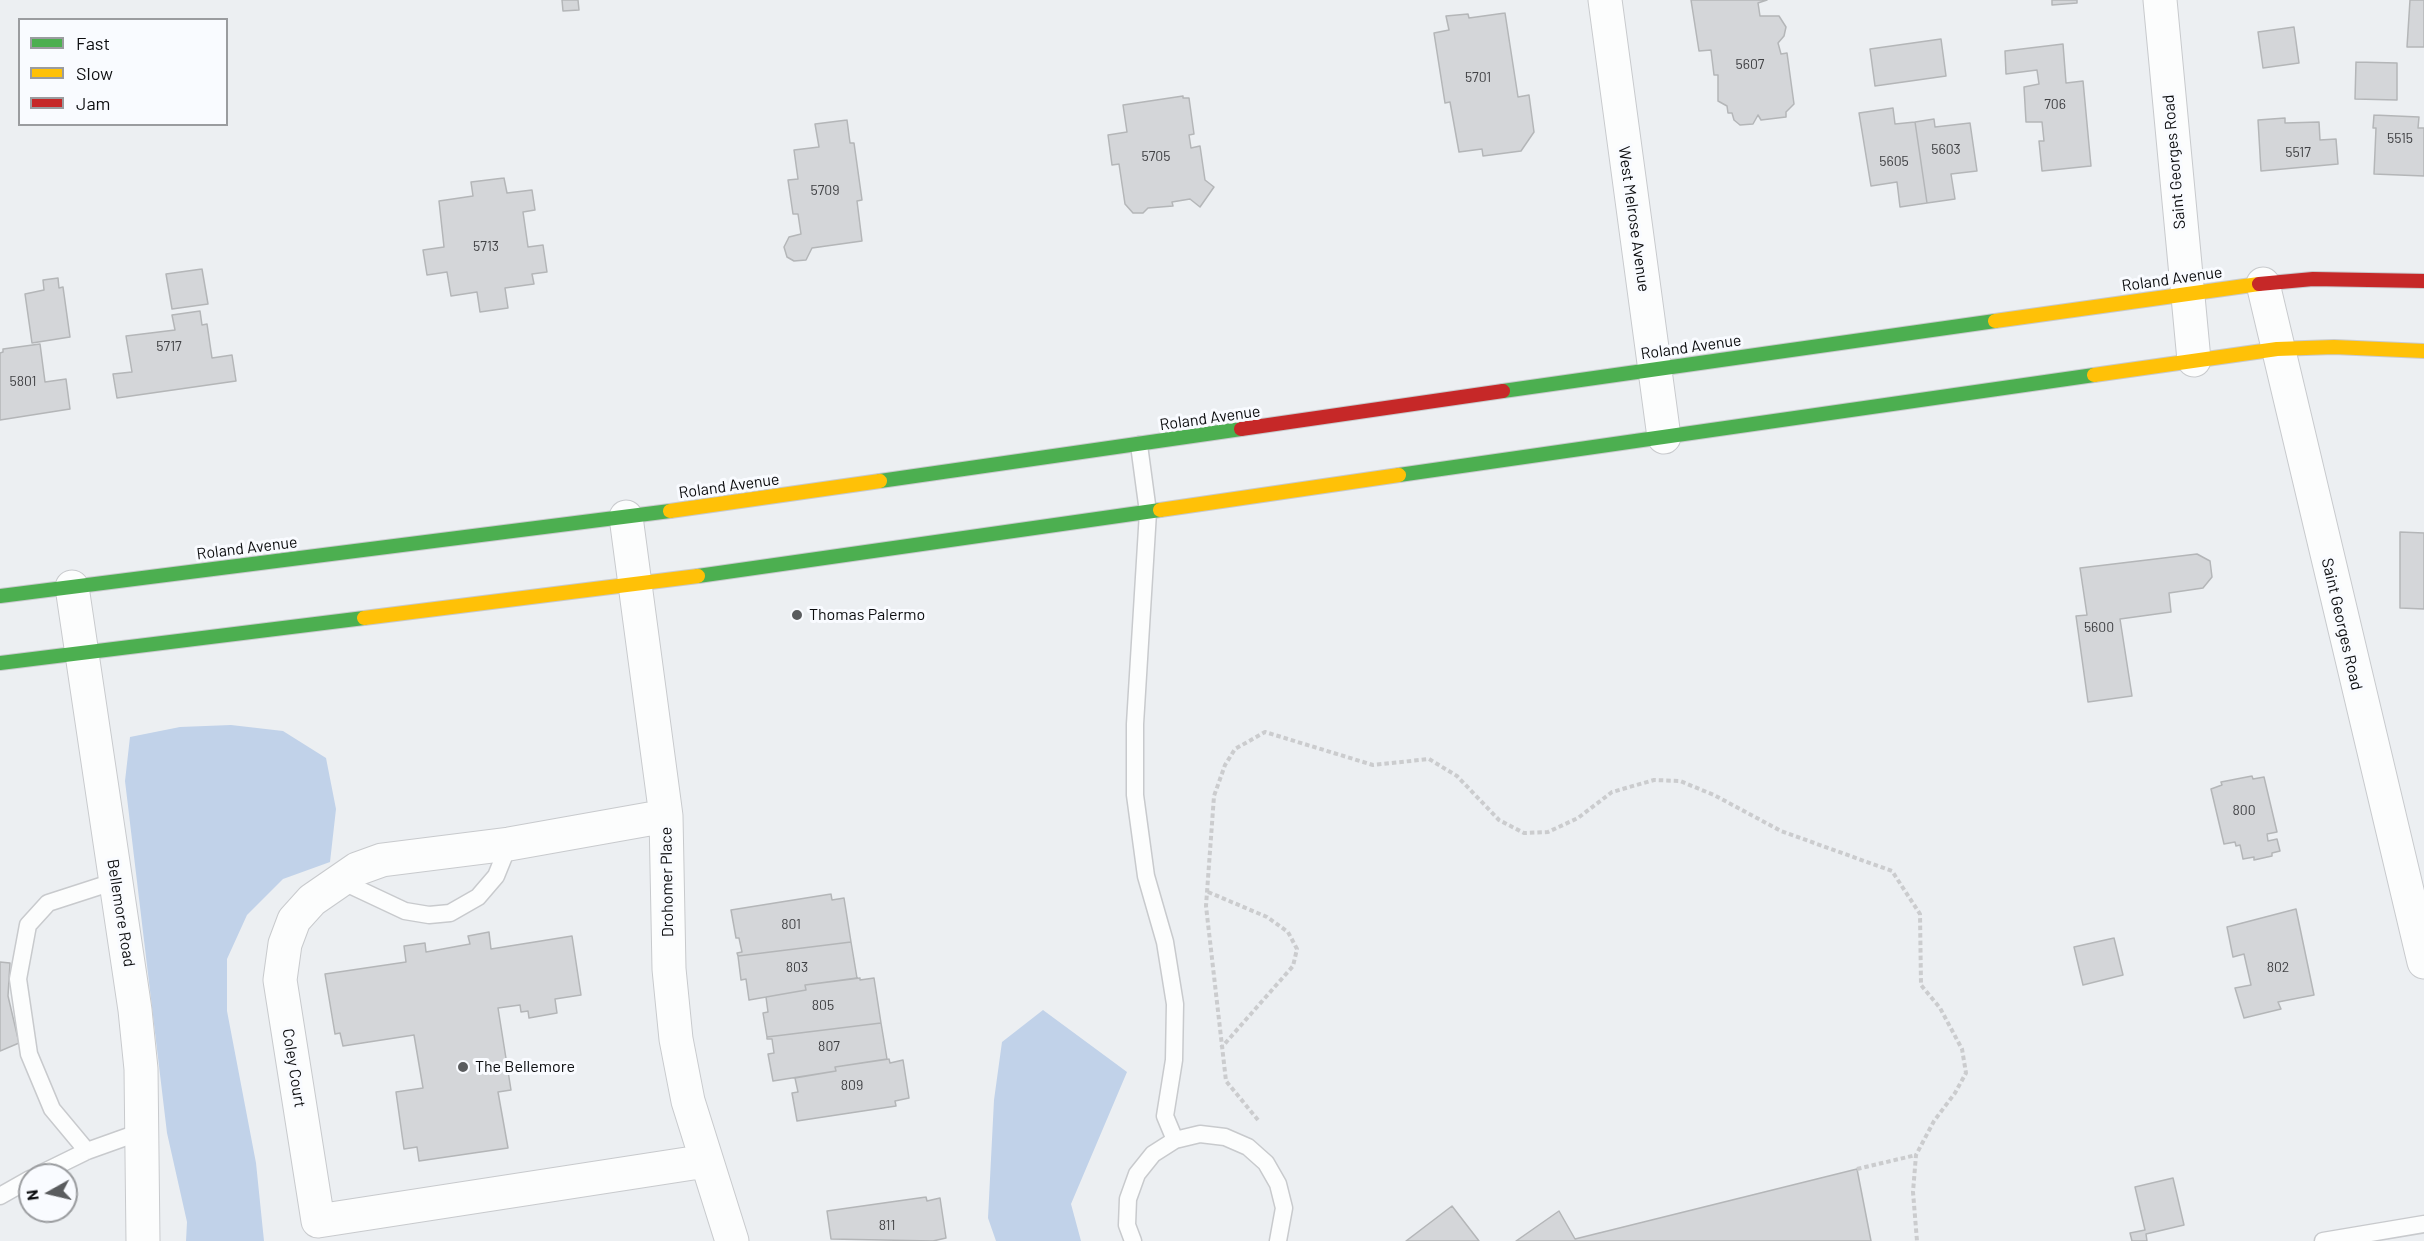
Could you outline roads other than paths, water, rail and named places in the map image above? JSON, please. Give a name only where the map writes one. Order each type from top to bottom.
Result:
[{"type":"street","name":"West Melrose Avenue","points":[[1605,0],[1664,437]]},
{"type":"street","name":"Saint Georges Road","points":[[2160,0],[2194,360]]},
{"type":"street","name":"Roland Avenue","points":[[0,596],[626,517],[2186,294],[2313,279],[2424,281]]},
{"type":"street","name":"Saint Georges Road","points":[[2263,284],[2277,349],[2418,913],[2424,962]]},
{"type":"street","points":[[0,663],[636,585],[2277,349],[2334,347],[2424,351]]},
{"type":"street","name":"Drohomer Place","points":[[626,517],[666,816],[669,969],[676,1039],[688,1101],[732,1241]]},
{"type":"street","name":"Bellemore Road","points":[[72,587],[135,1010],[143,1131],[143,1241]]},
{"type":"street","name":"Coley Court","points":[[666,816],[509,844],[382,860],[357,869],[312,900],[294,920],[285,944],[280,980],[318,1221],[706,1161]]},
{"type":"lane","points":[[1139,445],[1148,512],[1135,724],[1135,795],[1146,876],[1165,942],[1175,1004],[1174,1060],[1165,1116],[1175,1140]]},
{"type":"lane","points":[[339,880],[405,911],[429,915],[450,913],[478,897],[496,876],[509,844]]},
{"type":"lane","points":[[87,1151],[52,1109],[29,1054],[18,979],[28,925],[48,903],[116,881]]},
{"type":"lane","points":[[62,1163],[87,1151],[143,1131]]},
{"type":"lane","points":[[1133,1241],[1127,1225],[1128,1199],[1137,1174],[1153,1154],[1175,1140],[1200,1134],[1225,1137],[1248,1147],[1266,1163],[1278,1184],[1284,1208],[1278,1241]]},
{"type":"lane","points":[[0,1196],[18,1186]]},
{"type":"lane","points":[[2323,1241],[2424,1224]]},
{"type":"place","name":"Thomas Palermo","points":[[797,615]]},
{"type":"place","name":"The Bellemore","points":[[463,1067]]}]
